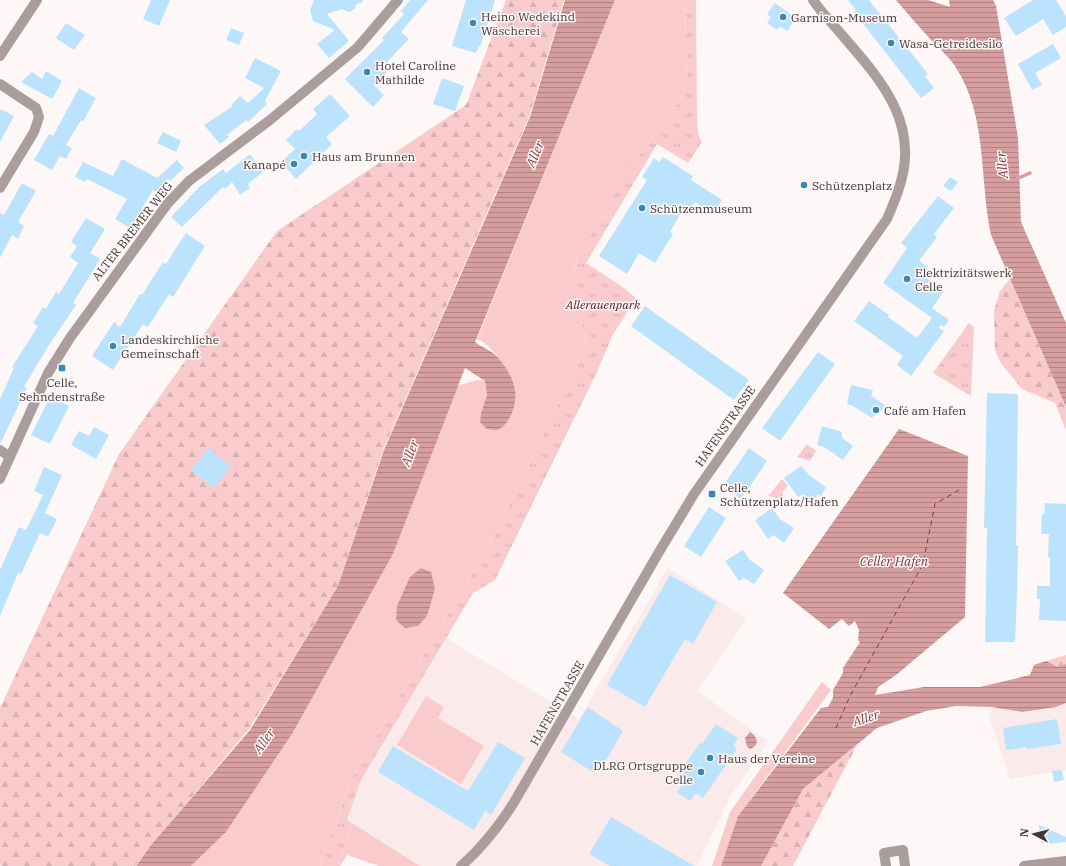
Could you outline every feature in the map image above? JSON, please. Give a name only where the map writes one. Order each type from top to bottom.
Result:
[{"type":"street","points":[[0,56],[37,0]]},
{"type":"street","name":"ALTER BREMER WEG","points":[[0,479],[48,373],[70,338],[168,203],[189,181],[270,120],[358,47],[398,0]]},
{"type":"street","name":"HAFENSTRASSE","points":[[461,866],[481,847],[513,804],[694,494],[887,219],[895,200],[900,187],[905,158],[903,130],[895,104],[881,82],[813,0]]},
{"type":"street","points":[[0,84],[36,108],[39,117],[34,132],[0,188]]},
{"type":"street","points":[[0,450],[10,457]]},
{"type":"street","points":[[886,866],[884,853],[903,850],[905,866]]},
{"type":"street","points":[[1024,866],[1066,861]]},
{"type":"shaded area","points":[[668,568],[746,619],[697,691],[768,741],[730,797],[697,866],[420,866],[347,820],[361,780],[446,638],[579,719]]},
{"type":"shaded area","points":[[1066,703],[1066,770],[1010,779],[989,717],[992,707],[1022,712],[1056,707]]},
{"type":"green space","points":[[506,0],[564,0],[529,117],[383,450],[338,586],[249,729],[135,866],[0,865],[0,708],[119,454],[277,231],[466,105]]},
{"type":"green space","points":[[615,0],[685,0],[687,85],[683,96],[633,163],[577,258],[573,277],[586,341],[583,352],[496,532],[352,777],[320,866],[191,866],[226,832],[292,734],[393,554],[457,386],[477,380],[485,381],[487,395],[481,413],[510,376],[492,350],[477,339]]},
{"type":"green space","name":"Allerauenpark","points":[[685,0],[696,0],[697,124],[699,137],[702,142],[688,163],[657,144],[586,263],[624,288],[636,298],[612,336],[597,372],[495,580],[473,593],[361,780],[347,820],[352,823],[338,866],[320,866],[352,777],[496,532],[583,352],[586,341],[573,277],[577,258],[633,163],[683,96],[687,85]]},
{"type":"green space","points":[[1010,279],[1066,407],[1066,431],[1055,403],[1022,389],[1000,362],[995,350],[994,311],[1000,291]]},
{"type":"green space","points":[[969,323],[974,327],[971,396],[933,373]]},
{"type":"green space","points":[[807,444],[816,451],[810,461],[797,457]]},
{"type":"green space","points":[[782,479],[788,485],[782,493],[783,495],[779,499],[768,496]]},
{"type":"green space","points":[[1066,655],[1066,664],[1058,667],[1046,661]]},
{"type":"green space","points":[[822,682],[831,690],[738,816],[721,866],[712,866],[730,812]]},
{"type":"green space","points":[[426,696],[444,707],[438,718],[484,746],[461,784],[397,745]]},
{"type":"green space","points":[[857,745],[793,866],[761,866],[803,789]]},
{"type":"green space","points":[[352,823],[420,866],[379,866],[347,855],[340,866],[338,866]]},
{"type":"water","name":"Aller","points":[[565,0],[615,0],[475,342],[498,357],[510,375],[515,396],[512,414],[509,420],[501,428],[496,430],[487,429],[480,422],[481,413],[487,395],[485,381],[465,368],[393,554],[292,734],[226,832],[191,866],[136,866],[151,845],[250,730],[338,586],[384,450],[530,117]]},
{"type":"water","name":"Aller","points":[[896,0],[928,0],[950,7],[949,0],[993,0],[996,6],[1018,138],[1021,222],[1066,323],[1066,407],[991,235],[987,213],[978,126],[966,85],[950,59]]},
{"type":"water","name":"Celler Hafen","points":[[899,429],[968,456],[965,617],[896,675],[878,687],[875,695],[924,687],[980,687],[1030,675],[1034,665],[1046,661],[1058,667],[1066,664],[1066,703],[1056,707],[1022,712],[992,707],[956,706],[926,711],[877,728],[803,789],[761,866],[721,866],[738,816],[821,708],[828,707],[833,698],[833,690],[843,673],[843,668],[860,642],[858,640],[859,630],[855,621],[849,626],[842,619],[829,629],[783,593]]},
{"type":"water","points":[[421,568],[431,572],[435,589],[427,616],[418,626],[405,628],[396,620],[397,606],[410,577]]},
{"type":"water","points":[[750,732],[754,735],[757,741],[756,745],[751,749],[747,747],[745,738]]},
{"type":"building","points":[[151,0],[170,0],[159,26],[143,19]]},
{"type":"building","points":[[314,0],[363,0],[363,2],[356,4],[355,9],[349,12],[342,9],[327,14],[349,41],[329,58],[317,44],[335,30],[313,21],[310,10]]},
{"type":"building","points":[[410,0],[428,0],[401,32],[409,39],[387,62],[392,67],[374,85],[384,95],[373,107],[345,79],[384,40],[382,38],[404,14],[401,11]]},
{"type":"building","name":"Heino Wedekind Wäscherei","points":[[466,0],[495,0],[480,47],[479,46],[476,53],[452,46]]},
{"type":"building","name":"Wasa-Getreidesilo","points":[[848,0],[869,0],[928,74],[925,76],[934,88],[921,98],[854,12],[856,10]]},
{"type":"building","points":[[1033,0],[1056,0],[1066,16],[1066,27],[1053,35],[1043,19],[1016,36],[1004,18]]},
{"type":"building","name":"Garnison-Museum","points":[[775,3],[796,18],[787,31],[780,26],[777,30],[767,23],[771,17],[767,14]]},
{"type":"building","points":[[66,23],[85,35],[74,50],[56,38]]},
{"type":"building","points":[[231,28],[244,33],[239,45],[226,40]]},
{"type":"building","points":[[1053,44],[1061,58],[1035,73],[1042,85],[1032,90],[1018,64]]},
{"type":"building","points":[[255,58],[281,71],[265,101],[267,104],[248,122],[246,120],[227,135],[229,137],[220,144],[204,125],[233,106],[231,105],[240,96],[248,103],[264,88],[245,78]]},
{"type":"building","points":[[46,71],[62,81],[52,99],[21,82],[32,72],[42,79]]},
{"type":"building","points":[[442,78],[464,86],[455,111],[433,104]]},
{"type":"building","points":[[79,88],[96,98],[83,122],[81,120],[66,145],[72,148],[66,159],[60,156],[52,170],[34,160],[49,134],[53,136]]},
{"type":"building","name":"Haus am Brunnen","points":[[330,94],[350,116],[326,137],[332,144],[296,179],[281,162],[295,149],[286,140],[297,129],[299,131],[317,114],[313,109]]},
{"type":"building","points":[[0,109],[14,116],[0,142]]},
{"type":"building","points":[[163,132],[181,141],[176,152],[157,143]]},
{"type":"building","points":[[250,154],[263,172],[248,184],[250,188],[240,195],[232,182],[225,189],[223,187],[182,227],[171,217],[199,187],[223,169],[226,173]]},
{"type":"building","points":[[663,157],[693,176],[691,180],[722,200],[713,214],[695,202],[686,216],[681,213],[670,232],[673,234],[655,263],[639,253],[627,274],[599,256],[647,180],[642,177],[654,158],[659,162]]},
{"type":"building","points":[[122,159],[157,178],[177,160],[184,168],[170,181],[168,179],[159,193],[153,190],[130,228],[115,219],[127,199],[87,179],[85,182],[75,177],[83,162],[113,176]]},
{"type":"building","points":[[950,177],[958,182],[951,191],[943,186]]},
{"type":"building","points":[[22,183],[36,191],[18,222],[24,226],[18,239],[12,235],[0,258],[0,213],[4,215]]},
{"type":"building","points":[[938,196],[954,208],[934,234],[937,237],[919,261],[928,267],[923,275],[944,291],[932,308],[949,320],[944,327],[941,325],[939,328],[944,331],[911,376],[897,365],[903,356],[854,321],[869,301],[917,338],[932,318],[883,283],[907,248],[901,243]]},
{"type":"building","points":[[86,218],[105,229],[90,253],[100,259],[73,303],[76,305],[47,348],[24,387],[27,388],[0,444],[0,399],[14,368],[12,367],[38,326],[33,323],[43,307],[46,309],[56,292],[59,294],[78,263],[70,257],[77,246],[71,242]]},
{"type":"building","points":[[186,233],[205,246],[173,297],[169,294],[148,327],[143,324],[113,370],[92,356],[114,322],[120,327],[140,294],[142,295],[163,262],[166,264]]},
{"type":"building","points":[[645,306],[749,380],[734,400],[631,326]]},
{"type":"building","points":[[818,352],[835,364],[780,441],[762,428]]},
{"type":"building","points":[[851,385],[873,390],[871,396],[885,405],[880,413],[877,411],[872,418],[847,404]]},
{"type":"building","points":[[987,393],[1018,394],[1016,545],[1018,545],[1015,642],[985,642],[987,528],[984,528]]},
{"type":"building","points":[[50,397],[69,406],[50,444],[31,435]]},
{"type":"building","points":[[822,426],[842,432],[842,438],[853,446],[843,460],[824,447],[817,445]]},
{"type":"building","points":[[94,427],[109,435],[96,459],[71,445],[79,431],[89,436]]},
{"type":"building","points":[[208,448],[231,466],[214,488],[191,470]]},
{"type":"building","points":[[749,448],[767,461],[741,499],[723,486]]},
{"type":"building","points":[[801,466],[810,476],[826,487],[821,496],[818,494],[813,501],[803,494],[798,497],[784,478]]},
{"type":"building","points":[[44,467],[62,475],[45,513],[57,519],[48,537],[40,533],[21,574],[18,573],[0,616],[0,570],[19,527],[26,530],[43,495],[34,491]]},
{"type":"building","points":[[1045,503],[1066,504],[1066,621],[1039,620],[1040,599],[1037,599],[1037,586],[1050,586],[1050,557],[1048,557],[1049,534],[1041,534],[1042,514],[1044,515]]},
{"type":"building","points":[[709,507],[726,518],[701,557],[684,546]]},
{"type":"building","points":[[772,508],[780,519],[794,528],[784,543],[774,535],[768,539],[755,520]]},
{"type":"building","points":[[743,550],[750,560],[764,570],[754,584],[744,578],[739,581],[725,561]]},
{"type":"building","points":[[670,575],[717,602],[693,644],[685,639],[645,707],[607,685]]},
{"type":"building","points":[[588,707],[623,731],[607,759],[593,772],[561,752]]},
{"type":"building","points":[[1057,719],[1061,744],[1027,749],[1027,747],[1006,750],[1003,728]]},
{"type":"building","name":"Haus der Vereine","points":[[716,724],[738,738],[733,746],[737,749],[703,798],[696,793],[690,801],[677,792],[683,784],[675,779],[700,743],[702,744]]},
{"type":"building","points":[[498,742],[525,758],[491,815],[485,811],[474,830],[378,772],[393,746],[468,791]]},
{"type":"building","points":[[1062,770],[1064,780],[1054,782],[1052,771]]},
{"type":"building","points":[[611,817],[694,866],[610,866],[589,854]]},
{"type":"building","points":[[1039,825],[1066,837],[1066,842],[1048,844],[1047,842],[1041,843]]},
{"type":"waterway","name":"Aller","points":[[1014,180],[1030,173]]},
{"type":"ferry route","points":[[836,728],[850,696],[923,564],[935,504],[959,490]]},
{"type":"place","name":"Garnison-Museum","points":[[783,17]]},
{"type":"place","name":"Heino Wedekind Wäscherei","points":[[473,23]]},
{"type":"place","name":"Wasa-Getreidesilo","points":[[891,43]]},
{"type":"place","name":"Hotel Caroline Mathilde","points":[[367,72]]},
{"type":"place","name":"Haus am Brunnen","points":[[304,156]]},
{"type":"place","name":"Kanapé","points":[[294,164]]},
{"type":"place","name":"Schützenplatz","points":[[804,185]]},
{"type":"place","name":"Schützenmuseum","points":[[642,208]]},
{"type":"place","name":"Elektrizitätswerk Celle","points":[[907,279]]},
{"type":"place","name":"Landeskirchliche Gemeinschaft","points":[[113,346]]},
{"type":"place","name":"Celle, Sehndenstraße","points":[[62,368]]},
{"type":"place","name":"Café am Hafen","points":[[876,410]]},
{"type":"place","name":"Celle, Schützenplatz/Hafen","points":[[712,494]]},
{"type":"place","name":"Haus der Vereine","points":[[710,758]]},
{"type":"place","name":"DLRG Ortsgruppe Celle","points":[[701,772]]}]
